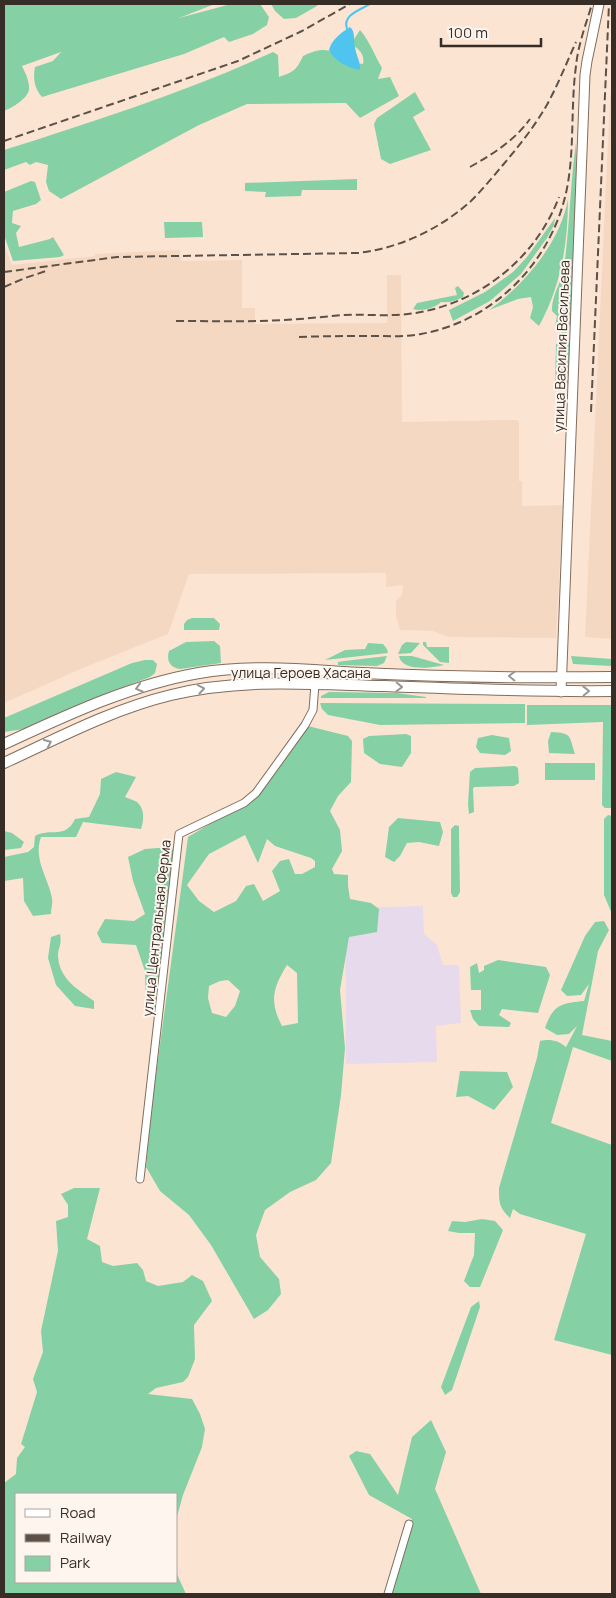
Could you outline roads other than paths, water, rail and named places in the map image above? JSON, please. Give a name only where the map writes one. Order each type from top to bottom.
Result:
[{"type":"main road","name":"улица Василия Васильева","points":[[561,692],[585,75],[586,61],[599,4]]},
{"type":"main road","name":"улица Героев Хасана","points":[[4,744],[126,691],[201,672],[242,669],[308,669],[362,673],[561,678],[612,677]]},
{"type":"main road","name":"улица Героев Хасана","points":[[4,763],[103,717],[170,695],[230,684],[315,684],[561,692],[612,690]]},
{"type":"street","name":"улица Центральная Ферма","points":[[140,1179],[179,834],[244,803],[256,793],[305,725],[313,710],[315,684]]},
{"type":"street","points":[[388,1594],[409,1524]]},
{"type":"water","points":[[350,27],[354,34],[354,44],[360,66],[359,70],[341,63],[329,50],[335,39]]},
{"type":"waterway","points":[[347,29],[346,24],[349,17],[370,4]]},
{"type":"railway","points":[[4,141],[238,61],[302,31],[350,4]]},
{"type":"railway","points":[[299,337],[409,336],[421,334],[449,326],[476,314],[499,298],[520,279],[538,257],[553,232],[563,205],[571,162],[574,80],[577,58],[592,4]]},
{"type":"railway","points":[[591,412],[609,4]]},
{"type":"railway","points":[[4,272],[117,257],[358,253],[389,247],[419,236],[446,220],[471,201],[521,143],[544,110],[576,42]]},
{"type":"railway","points":[[470,167],[503,146],[530,119]]},
{"type":"railway","points":[[176,321],[256,321],[343,315],[397,315],[439,308],[483,288],[503,274],[536,239],[549,219],[559,197]]},
{"type":"railway","points":[[4,287],[46,271]]}]
